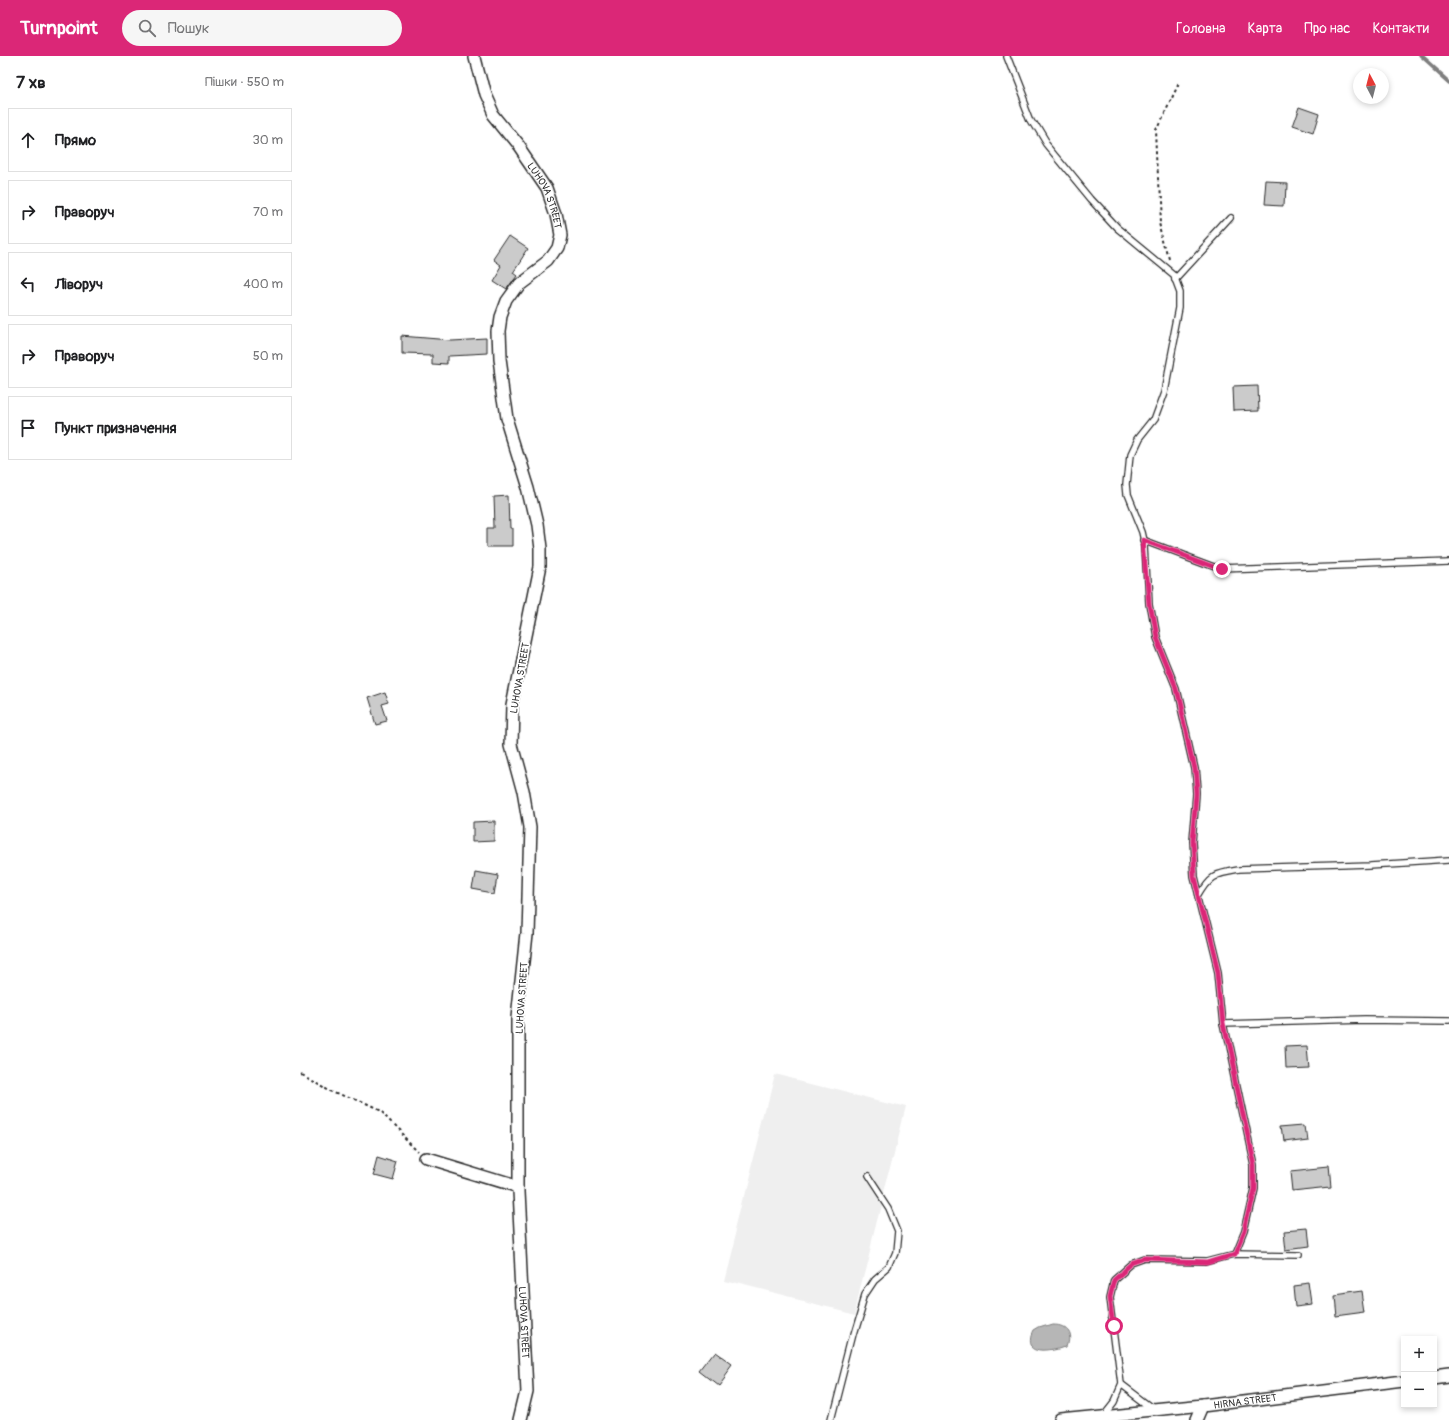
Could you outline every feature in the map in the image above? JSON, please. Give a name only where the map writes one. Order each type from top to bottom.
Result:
[{"type":"street","name":"LUHOVA STREET","points":[[474,56],[484,94],[493,115],[519,147],[547,188],[556,214],[560,235],[557,248],[548,261],[519,283],[506,301],[500,317],[498,331],[499,361],[507,419],[528,486],[537,525],[540,555],[540,567],[512,704],[511,744],[524,792],[530,827],[527,933],[518,1018],[518,1187],[528,1391],[521,1420]]},
{"type":"street","points":[[426,1159],[518,1187]]},
{"type":"street","points":[[1437,1378],[1449,1376]]},
{"type":"street","name":"HIRNA STREET","points":[[1061,1420],[1203,1406],[1401,1381]]},
{"type":"street","points":[[1197,1420],[1203,1406]]},
{"type":"lane","points":[[1006,56],[1031,120],[1046,145],[1092,201],[1117,228],[1175,277],[1180,291],[1180,308],[1164,390],[1153,420],[1137,440],[1130,455],[1127,484],[1128,495],[1144,540],[1149,603],[1155,637],[1176,689],[1194,767],[1196,794],[1192,843],[1194,875],[1218,973],[1223,1024],[1253,1165],[1253,1188],[1243,1232],[1234,1254]]},
{"type":"lane","points":[[1175,277],[1231,218]]},
{"type":"lane","points":[[1144,540],[1222,569],[1449,561]]},
{"type":"lane","points":[[1199,894],[1208,879],[1218,872],[1238,869],[1372,865],[1449,860]]},
{"type":"lane","points":[[1223,1024],[1356,1021],[1449,1021]]},
{"type":"lane","points":[[831,1420],[865,1294],[876,1279],[889,1266],[895,1253],[897,1231],[888,1209],[867,1178]]},
{"type":"lane","points":[[1103,1415],[1114,1401],[1121,1384],[1110,1296],[1114,1280],[1131,1265],[1145,1260],[1208,1262],[1234,1254],[1298,1255]]},
{"type":"lane","points":[[1121,1384],[1154,1410]]},
{"type":"path","points":[[1175,277],[1160,222],[1156,130],[1178,83]]},
{"type":"path","points":[[300,1072],[379,1112],[426,1159]]},
{"type":"shaded area","points":[[775,1074],[906,1107],[854,1313],[723,1280]]},
{"type":"shaded area","points":[[1053,1324],[1058,1324],[1067,1330],[1069,1337],[1067,1345],[1042,1349],[1033,1344],[1032,1339],[1035,1331]]},
{"type":"building","points":[[1299,107],[1319,114],[1313,134],[1292,127]]},
{"type":"building","points":[[1266,181],[1285,182],[1284,206],[1264,205]]},
{"type":"building","points":[[510,236],[528,248],[513,271],[517,274],[506,289],[492,280],[501,265],[494,260]]},
{"type":"building","points":[[402,336],[450,340],[487,338],[487,354],[449,356],[449,363],[433,362],[433,354],[402,353]]},
{"type":"building","points":[[1257,386],[1258,411],[1234,412],[1233,387]]},
{"type":"building","points":[[509,495],[512,546],[488,546],[488,528],[495,528],[494,496]]},
{"type":"building","points":[[385,692],[389,704],[382,706],[387,721],[375,724],[367,698]]},
{"type":"building","points":[[494,821],[494,841],[473,842],[473,822]]},
{"type":"building","points":[[476,870],[498,874],[495,893],[473,889]]},
{"type":"building","points":[[1307,1045],[1309,1067],[1286,1068],[1285,1046]]},
{"type":"building","points":[[1306,1123],[1308,1138],[1284,1141],[1282,1125]]},
{"type":"building","points":[[379,1155],[398,1161],[393,1179],[374,1174]]},
{"type":"building","points":[[1329,1167],[1331,1186],[1292,1190],[1290,1171]]},
{"type":"building","points":[[1306,1229],[1308,1246],[1286,1249],[1284,1231]]},
{"type":"building","points":[[1310,1283],[1313,1304],[1296,1306],[1294,1285]]},
{"type":"building","points":[[1362,1291],[1365,1312],[1335,1316],[1333,1295]]},
{"type":"building","points":[[713,1354],[731,1367],[717,1386],[699,1372]]},
{"type":"waterway","points":[[1421,56],[1449,81]]},
{"type":"route","points":[[1114,1326],[1110,1296],[1114,1280],[1131,1265],[1145,1260],[1208,1262],[1234,1254],[1243,1232],[1253,1188],[1253,1165],[1223,1024],[1218,973],[1194,875],[1192,843],[1196,794],[1194,767],[1176,689],[1155,637],[1149,603],[1146,545],[1144,540],[1222,569]]}]
